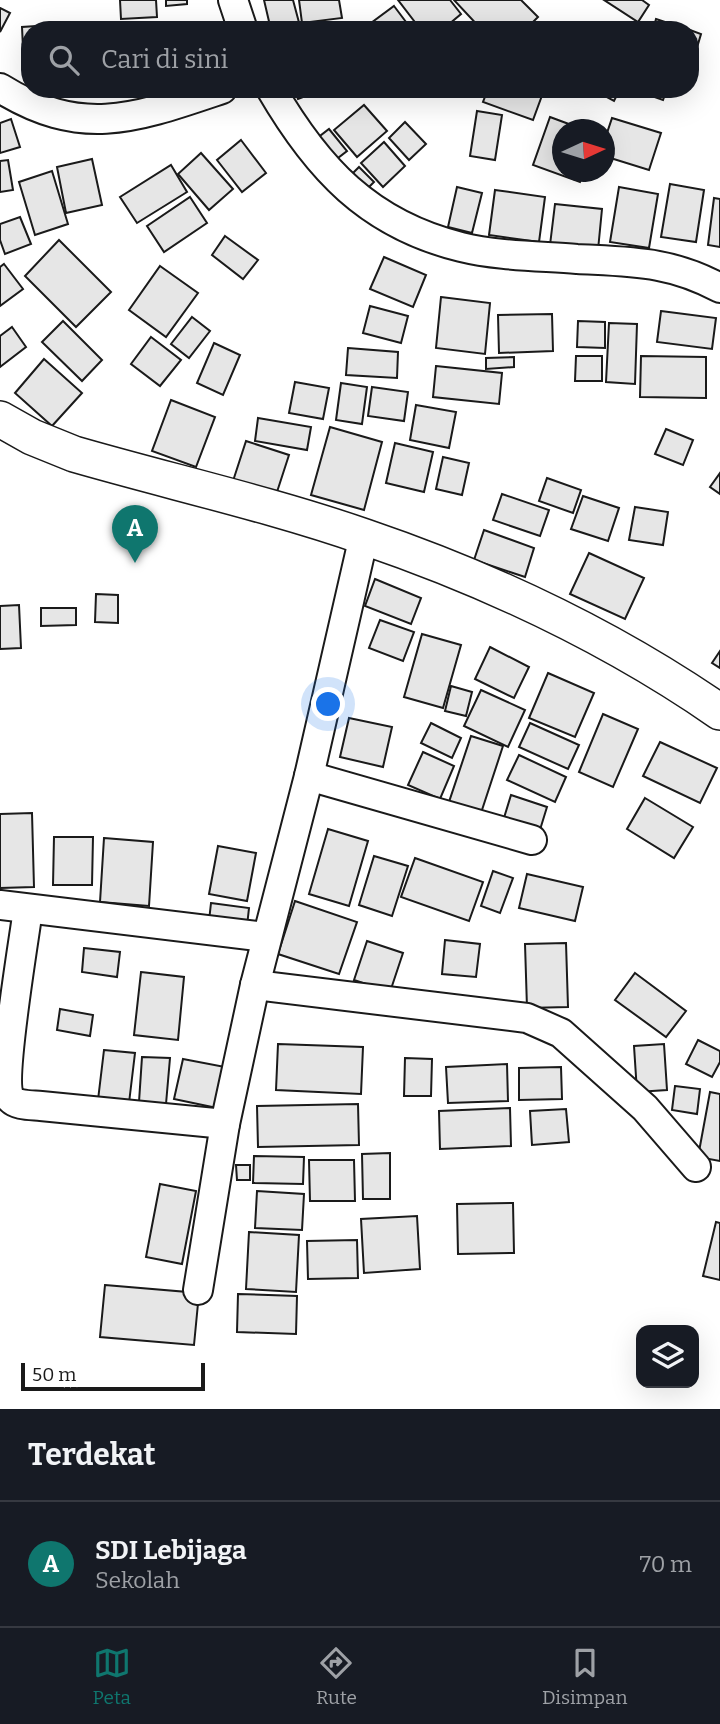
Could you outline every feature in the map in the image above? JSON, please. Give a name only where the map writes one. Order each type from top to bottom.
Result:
[{"type":"main road","points":[[0,419],[32,437],[74,454],[364,536],[520,597],[582,627],[646,663],[720,712]]},
{"type":"street","points":[[233,0],[240,21]]},
{"type":"street","points":[[0,88],[30,107],[64,118],[101,120],[136,115],[192,98]]},
{"type":"street","points":[[277,98],[316,159],[357,198],[400,224],[461,247],[668,265],[720,288]]},
{"type":"street","points":[[198,1290],[225,1124],[265,937],[309,776],[364,536]]},
{"type":"street","points":[[309,776],[532,841]]},
{"type":"street","points":[[0,905],[265,937]]},
{"type":"street","points":[[4,1109],[5,1062],[28,909]]},
{"type":"street","points":[[255,985],[527,1018],[561,1033],[645,1108],[695,1167]]},
{"type":"street","points":[[4,1109],[15,1102],[225,1124]]},
{"type":"building","points":[[120,0],[156,0],[157,17],[121,19]]},
{"type":"building","points":[[166,0],[187,0],[187,4],[166,6]]},
{"type":"building","points":[[264,0],[293,0],[299,21],[269,21]]},
{"type":"building","points":[[299,0],[339,0],[342,18],[302,21]]},
{"type":"building","points":[[398,0],[450,0],[461,14],[453,21],[414,21]]},
{"type":"building","points":[[454,0],[521,0],[538,17],[534,21],[474,21]]},
{"type":"building","points":[[604,0],[642,0],[649,5],[636,21]]},
{"type":"building","points":[[394,6],[405,21],[374,21]]},
{"type":"building","points":[[0,8],[10,13],[0,32]]},
{"type":"building","points":[[142,98],[162,98],[143,104]]},
{"type":"building","points":[[485,98],[541,98],[533,120],[483,102]]},
{"type":"building","points":[[364,105],[387,131],[357,157],[334,130]]},
{"type":"building","points":[[477,111],[502,115],[495,160],[470,156]]},
{"type":"building","points":[[550,117],[555,119],[552,119],[552,172],[533,165]]},
{"type":"building","points":[[612,118],[661,133],[649,170],[615,159],[615,119]]},
{"type":"building","points":[[11,119],[20,147],[0,153],[0,123]]},
{"type":"building","points":[[405,122],[426,144],[409,160],[389,138]]},
{"type":"building","points":[[329,129],[347,151],[334,161],[316,139]]},
{"type":"building","points":[[241,140],[266,173],[242,192],[217,160]]},
{"type":"building","points":[[384,142],[405,166],[383,187],[361,163]]},
{"type":"building","points":[[201,153],[233,189],[209,210],[178,174]]},
{"type":"building","points":[[92,159],[102,205],[66,213],[57,167]]},
{"type":"building","points":[[8,160],[13,190],[0,192],[0,161]]},
{"type":"building","points":[[171,165],[187,192],[137,223],[120,197]]},
{"type":"building","points":[[359,167],[374,182],[363,193],[348,178]]},
{"type":"building","points":[[52,171],[68,224],[35,235],[19,182]]},
{"type":"building","points":[[670,184],[704,190],[696,242],[661,237]]},
{"type":"building","points":[[457,187],[482,193],[472,233],[448,227]]},
{"type":"building","points":[[619,187],[658,194],[649,248],[610,242]]},
{"type":"building","points":[[495,190],[545,197],[539,242],[489,235]]},
{"type":"building","points":[[190,197],[207,223],[164,252],[147,226]]},
{"type":"building","points":[[714,198],[720,199],[720,247],[708,245]]},
{"type":"building","points":[[555,204],[602,209],[598,250],[550,245]]},
{"type":"building","points":[[20,217],[31,244],[5,254],[0,240],[0,224]]},
{"type":"building","points":[[225,236],[258,260],[243,279],[212,255]]},
{"type":"building","points":[[59,240],[111,292],[76,327],[25,276]]},
{"type":"building","points":[[384,257],[426,275],[413,307],[370,289]]},
{"type":"building","points":[[4,264],[23,289],[0,306],[0,267]]},
{"type":"building","points":[[160,266],[198,293],[166,337],[129,310]]},
{"type":"building","points":[[441,297],[490,303],[485,354],[436,348]]},
{"type":"building","points":[[370,306],[408,316],[401,343],[363,333]]},
{"type":"building","points":[[661,311],[716,318],[712,349],[657,342]]},
{"type":"building","points":[[552,314],[553,351],[499,353],[498,315]]},
{"type":"building","points":[[192,317],[210,331],[189,358],[171,344]]},
{"type":"building","points":[[63,321],[102,360],[82,381],[42,342]]},
{"type":"building","points":[[578,321],[605,322],[605,348],[577,347]]},
{"type":"building","points":[[609,323],[637,324],[635,384],[606,382]]},
{"type":"building","points":[[12,327],[26,347],[0,367],[0,336]]},
{"type":"building","points":[[151,337],[181,360],[160,386],[131,364]]},
{"type":"building","points":[[214,343],[240,355],[223,395],[197,383]]},
{"type":"building","points":[[348,348],[398,352],[397,378],[346,375]]},
{"type":"building","points":[[576,356],[602,356],[602,381],[575,381]]},
{"type":"building","points":[[641,356],[706,357],[706,398],[640,397]]},
{"type":"building","points":[[514,357],[514,367],[486,369],[486,358]]},
{"type":"building","points":[[44,359],[82,393],[52,426],[15,393]]},
{"type":"building","points":[[436,366],[502,373],[499,404],[433,397]]},
{"type":"building","points":[[295,382],[329,388],[323,419],[289,413]]},
{"type":"building","points":[[341,383],[367,387],[362,424],[336,420]]},
{"type":"building","points":[[372,387],[408,392],[404,421],[368,416]]},
{"type":"building","points":[[171,400],[215,417],[196,467],[152,451]]},
{"type":"building","points":[[416,405],[456,412],[449,448],[410,440]]},
{"type":"building","points":[[258,418],[311,427],[307,450],[255,441]]},
{"type":"building","points":[[330,427],[382,442],[364,510],[311,495]]},
{"type":"building","points":[[666,429],[693,440],[683,465],[655,454]]},
{"type":"building","points":[[246,441],[289,455],[276,495],[233,481]]},
{"type":"building","points":[[395,443],[433,452],[424,492],[386,483]]},
{"type":"building","points":[[443,457],[469,463],[462,495],[436,489]]},
{"type":"building","points":[[720,473],[720,494],[710,487]]},
{"type":"building","points":[[547,478],[581,490],[573,513],[539,501]]},
{"type":"building","points":[[502,494],[549,510],[540,536],[493,520]]},
{"type":"building","points":[[583,496],[619,508],[608,541],[571,529]]},
{"type":"building","points":[[635,507],[668,512],[663,545],[629,540]]},
{"type":"building","points":[[484,530],[534,548],[525,577],[474,560]]},
{"type":"building","points":[[589,553],[644,578],[625,619],[570,594]]},
{"type":"building","points":[[375,579],[421,598],[411,624],[365,606]]},
{"type":"building","points":[[96,594],[118,595],[118,623],[95,622]]},
{"type":"building","points":[[19,605],[21,648],[0,649],[0,606]]},
{"type":"building","points":[[41,608],[76,608],[76,625],[41,626]]},
{"type":"building","points":[[380,620],[414,632],[403,661],[369,648]]},
{"type":"building","points":[[422,634],[461,645],[443,708],[404,697]]},
{"type":"building","points":[[490,647],[529,667],[514,698],[475,679]]},
{"type":"building","points":[[720,651],[720,668],[712,663]]},
{"type":"building","points":[[548,673],[594,693],[575,737],[529,718]]},
{"type":"building","points":[[451,686],[472,692],[466,716],[445,711]]},
{"type":"building","points":[[481,690],[525,710],[508,747],[464,726]]},
{"type":"building","points":[[603,714],[638,729],[613,787],[579,772]]},
{"type":"building","points":[[349,718],[392,727],[383,767],[340,757]]},
{"type":"building","points":[[431,723],[461,738],[452,758],[421,743]]},
{"type":"building","points":[[530,723],[579,745],[568,769],[519,747]]},
{"type":"building","points":[[471,736],[503,746],[481,813],[449,802]]},
{"type":"building","points":[[660,742],[717,768],[700,803],[643,776]]},
{"type":"building","points":[[423,752],[454,766],[440,799],[408,785]]},
{"type":"building","points":[[519,755],[566,777],[555,802],[507,780]]},
{"type":"building","points":[[511,795],[547,807],[539,833],[503,821]]},
{"type":"building","points":[[645,798],[693,827],[674,858],[627,829]]},
{"type":"building","points":[[32,813],[34,887],[0,888],[0,814]]},
{"type":"building","points":[[328,829],[368,841],[349,906],[309,894]]},
{"type":"building","points":[[54,837],[93,837],[92,885],[53,885]]},
{"type":"building","points":[[104,838],[153,842],[149,906],[100,902]]},
{"type":"building","points":[[218,846],[256,853],[247,901],[209,894]]},
{"type":"building","points":[[374,856],[408,866],[392,916],[359,905]]},
{"type":"building","points":[[415,858],[483,882],[469,921],[401,897]]},
{"type":"building","points":[[493,871],[513,878],[500,913],[481,906]]},
{"type":"building","points":[[527,874],[583,887],[575,921],[519,908]]},
{"type":"building","points":[[295,901],[357,922],[339,974],[278,954]]},
{"type":"building","points":[[211,903],[249,908],[247,926],[209,921]]},
{"type":"building","points":[[445,940],[480,944],[476,977],[442,974]]},
{"type":"building","points":[[367,941],[403,953],[390,992],[354,980]]},
{"type":"building","points":[[566,943],[568,1007],[527,1008],[525,944]]},
{"type":"building","points":[[84,948],[120,952],[117,977],[82,972]]},
{"type":"building","points":[[141,972],[184,977],[178,1040],[134,1035]]},
{"type":"building","points":[[635,973],[686,1011],[666,1037],[615,1000]]},
{"type":"building","points":[[60,1009],[93,1015],[90,1036],[57,1030]]},
{"type":"building","points":[[698,1040],[720,1051],[720,1062],[712,1077],[686,1064]]},
{"type":"building","points":[[278,1044],[363,1047],[361,1094],[276,1090]]},
{"type":"building","points":[[664,1044],[667,1090],[637,1092],[634,1046]]},
{"type":"building","points":[[104,1050],[135,1053],[129,1103],[98,1100]]},
{"type":"building","points":[[142,1057],[170,1058],[166,1104],[139,1102]]},
{"type":"building","points":[[405,1058],[432,1059],[431,1096],[404,1096]]},
{"type":"building","points":[[183,1059],[225,1067],[217,1108],[174,1099]]},
{"type":"building","points":[[507,1064],[508,1101],[448,1103],[446,1067]]},
{"type":"building","points":[[561,1067],[562,1099],[519,1100],[519,1068]]},
{"type":"building","points":[[675,1086],[700,1089],[697,1114],[672,1110]]},
{"type":"building","points":[[710,1092],[720,1094],[720,1161],[698,1157]]},
{"type":"building","points":[[358,1104],[359,1145],[258,1147],[257,1106]]},
{"type":"building","points":[[510,1108],[511,1146],[440,1149],[439,1111]]},
{"type":"building","points":[[566,1109],[569,1142],[532,1145],[530,1111]]},
{"type":"building","points":[[390,1153],[390,1199],[363,1199],[362,1154]]},
{"type":"building","points":[[254,1156],[304,1157],[303,1184],[253,1183]]},
{"type":"building","points":[[309,1160],[354,1160],[355,1201],[310,1201]]},
{"type":"building","points":[[236,1165],[250,1165],[250,1180],[237,1180]]},
{"type":"building","points":[[160,1184],[196,1191],[182,1264],[146,1257]]},
{"type":"building","points":[[257,1191],[304,1194],[302,1230],[255,1228]]},
{"type":"building","points":[[513,1203],[514,1253],[458,1254],[457,1204]]},
{"type":"building","points":[[417,1216],[420,1269],[364,1273],[361,1219]]},
{"type":"building","points":[[716,1222],[720,1223],[720,1280],[703,1276]]},
{"type":"building","points":[[249,1232],[299,1235],[296,1292],[246,1289]]},
{"type":"building","points":[[357,1240],[358,1278],[308,1279],[307,1241]]},
{"type":"building","points":[[105,1285],[199,1293],[194,1345],[100,1337]]},
{"type":"building","points":[[238,1294],[297,1296],[296,1334],[237,1332]]},
{"type":"place","name":"SDI Lebijaga","points":[[135,563]]}]
